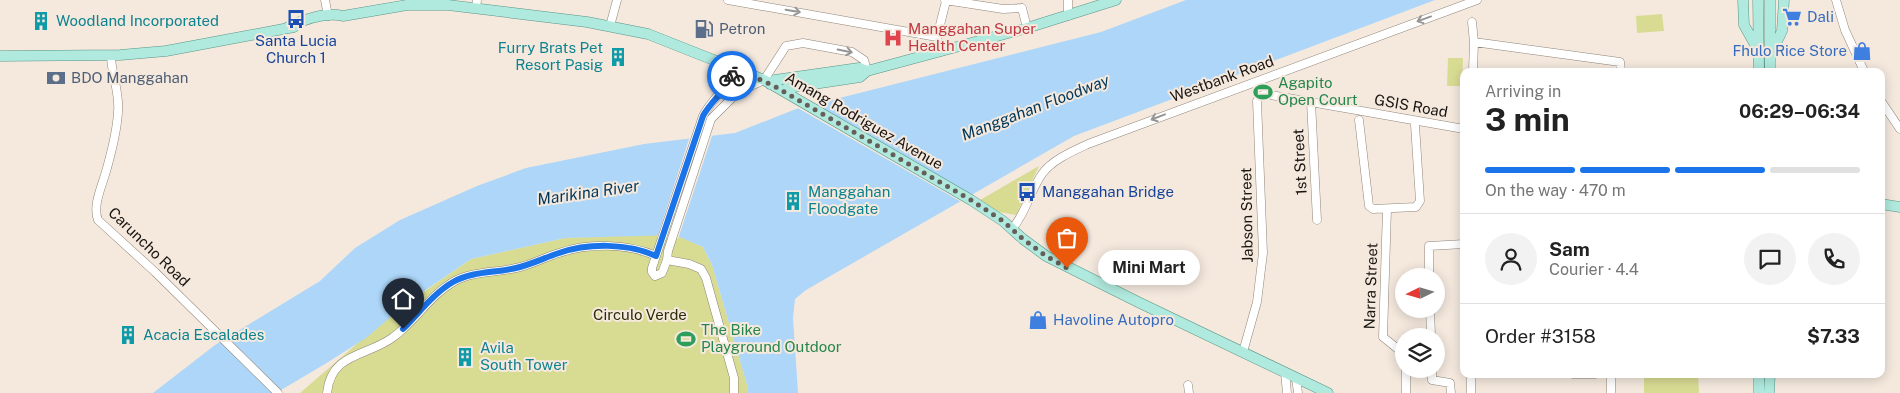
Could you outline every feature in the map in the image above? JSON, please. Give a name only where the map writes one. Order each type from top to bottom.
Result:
[{"type":"main road","points":[[783,91],[786,88],[860,77],[867,71],[1027,28],[1116,0]]},
{"type":"main road","points":[[1743,0],[1744,25],[1759,51]]},
{"type":"main road","points":[[1758,0],[1759,68]]},
{"type":"main road","points":[[1770,0],[1770,68]]},
{"type":"main road","points":[[1770,57],[1782,31],[1784,0]]},
{"type":"main road","name":"Amang Rodriguez Avenue","points":[[288,27],[299,27],[337,20],[343,16],[418,2],[477,4],[648,34],[767,82],[971,200],[1003,221],[1046,256],[1067,268],[1328,393]]},
{"type":"main road","name":"Amang Rodriguez Avenue","points":[[0,56],[111,55],[192,48],[288,27],[299,22],[336,14],[343,16]]},
{"type":"main road","points":[[767,82],[858,68],[867,71]]},
{"type":"main road","points":[[1885,205],[1900,207]]},
{"type":"main road","points":[[1759,378],[1759,393]]},
{"type":"main road","points":[[1769,393],[1770,378]]},
{"type":"street","points":[[325,0],[328,16]]},
{"type":"street","points":[[610,26],[617,0]]},
{"type":"street","points":[[728,0],[937,37]]},
{"type":"street","points":[[940,52],[937,37],[945,0],[970,2],[1003,9],[1024,4],[1027,28]]},
{"type":"street","points":[[1068,0],[1068,16]]},
{"type":"street","name":"Westbank Road","points":[[1012,229],[1020,218],[1043,172],[1050,165],[1073,151],[1095,141],[1477,0]]},
{"type":"street","points":[[1836,0],[1845,30],[1863,68]]},
{"type":"street","points":[[1472,22],[1474,42],[1473,68]]},
{"type":"street","points":[[1474,42],[1620,62],[1621,68]]},
{"type":"street","points":[[735,68],[724,90],[703,116],[652,268],[655,276],[662,273],[711,119],[732,98],[749,87],[767,82],[786,46],[793,44],[852,52],[864,60],[867,71]]},
{"type":"street","name":"Caruncho Road","points":[[111,55],[118,97],[118,112],[108,167],[96,215],[102,225],[156,272],[278,393]]},
{"type":"street","points":[[724,64],[726,76],[724,90]]},
{"type":"street","points":[[1260,80],[1265,94]]},
{"type":"street","points":[[724,90],[730,91],[732,98]]},
{"type":"street","name":"GSIS Road","points":[[1265,94],[1460,128]]},
{"type":"street","name":"Jabson Street","points":[[1243,352],[1257,302],[1262,269],[1264,242],[1258,102],[1259,97],[1265,94]]},
{"type":"street","name":"1st Street","points":[[1311,102],[1318,220]]},
{"type":"street","points":[[1885,107],[1900,129]]},
{"type":"street","points":[[1885,115],[1889,113]]},
{"type":"street","points":[[1359,120],[1369,206],[1374,209],[1416,207],[1420,201],[1415,125]]},
{"type":"street","name":"Narra Street","points":[[1387,208],[1383,337],[1395,347]]},
{"type":"street","points":[[1429,268],[1429,246],[1460,244]]},
{"type":"street","points":[[327,393],[328,384],[336,366],[352,356],[374,348],[390,339],[403,329],[436,294],[461,278],[473,274],[498,272],[520,267],[560,252],[581,248],[610,247],[661,251],[702,269],[734,378],[734,393]]},
{"type":"street","points":[[1285,372],[1287,393]]},
{"type":"street","points":[[1296,378],[1298,393]]},
{"type":"street","points":[[1406,378],[1406,393]]},
{"type":"street","points":[[1432,378],[1432,380],[1450,383],[1451,393]]},
{"type":"street","points":[[1471,378],[1472,393]]},
{"type":"street","points":[[1611,378],[1611,393]]},
{"type":"green space","points":[[1662,14],[1664,31],[1637,33],[1636,16]]},
{"type":"green space","points":[[1448,58],[1463,58],[1463,68],[1460,68],[1460,86],[1447,86]]},
{"type":"green space","points":[[1039,166],[1016,215],[999,212],[980,200]]},
{"type":"green space","name":"Circulo Verde","points":[[676,235],[703,247],[712,265],[748,388],[747,393],[300,393],[389,316],[471,259],[565,238]]},
{"type":"green space","points":[[1644,378],[1698,378],[1699,393],[1644,393]]},
{"type":"water","points":[[1186,0],[1435,0],[1074,136],[806,290],[795,299],[793,318],[798,393],[747,393],[748,388],[712,265],[703,247],[675,235],[565,238],[471,259],[408,302],[366,338],[276,393],[153,393],[215,345],[320,281],[355,248],[400,220],[477,186],[526,168],[644,144],[735,133],[796,109],[1101,32]]},
{"type":"pier","points":[[812,103],[974,197],[963,203],[796,107]]},
{"type":"pier","points":[[713,133],[678,239],[657,238],[690,136]]},
{"type":"way so far","points":[[732,76],[735,68],[764,80],[974,202],[1003,221],[1046,256],[1067,268]]},
{"type":"place","name":"Dali","points":[[1792,17]]},
{"type":"place","name":"Santa Lucia Church 1","points":[[296,19]]},
{"type":"place","name":"Woodland Incorporated","points":[[41,21]]},
{"type":"place","name":"Petron","points":[[704,29]]},
{"type":"place","name":"Manggahan Super Health Center","points":[[893,38]]},
{"type":"place","name":"Fhulo Rice Store","points":[[1862,51]]},
{"type":"place","name":"Furry Brats Pet Resort Pasig","points":[[618,57]]},
{"type":"place","name":"BDO Manggahan","points":[[56,78]]},
{"type":"place","name":"Agapito Open Court","points":[[1263,92]]},
{"type":"place","name":"Manggahan Bridge","points":[[1027,192]]},
{"type":"place","name":"Manggahan Floodgate","points":[[793,201]]},
{"type":"place","name":"Mini Mart","points":[[1067,268]]},
{"type":"place","name":"Havoline Autopro","points":[[1038,320]]},
{"type":"place","name":"Acacia Escalades","points":[[128,335]]},
{"type":"place","name":"The Bike Playground Outdoor","points":[[686,339]]},
{"type":"place","name":"Avila South Tower","points":[[465,357]]},
{"type":"route","points":[[403,329],[436,294],[452,282],[473,274],[498,272],[520,267],[560,252],[598,246],[639,250],[656,256],[703,116],[727,87],[732,76]]},
{"type":"water label","name":"Manggahan Floodway","points":[[1035,107]]},
{"type":"water label","name":"Marikina River","points":[[588,192]]}]
